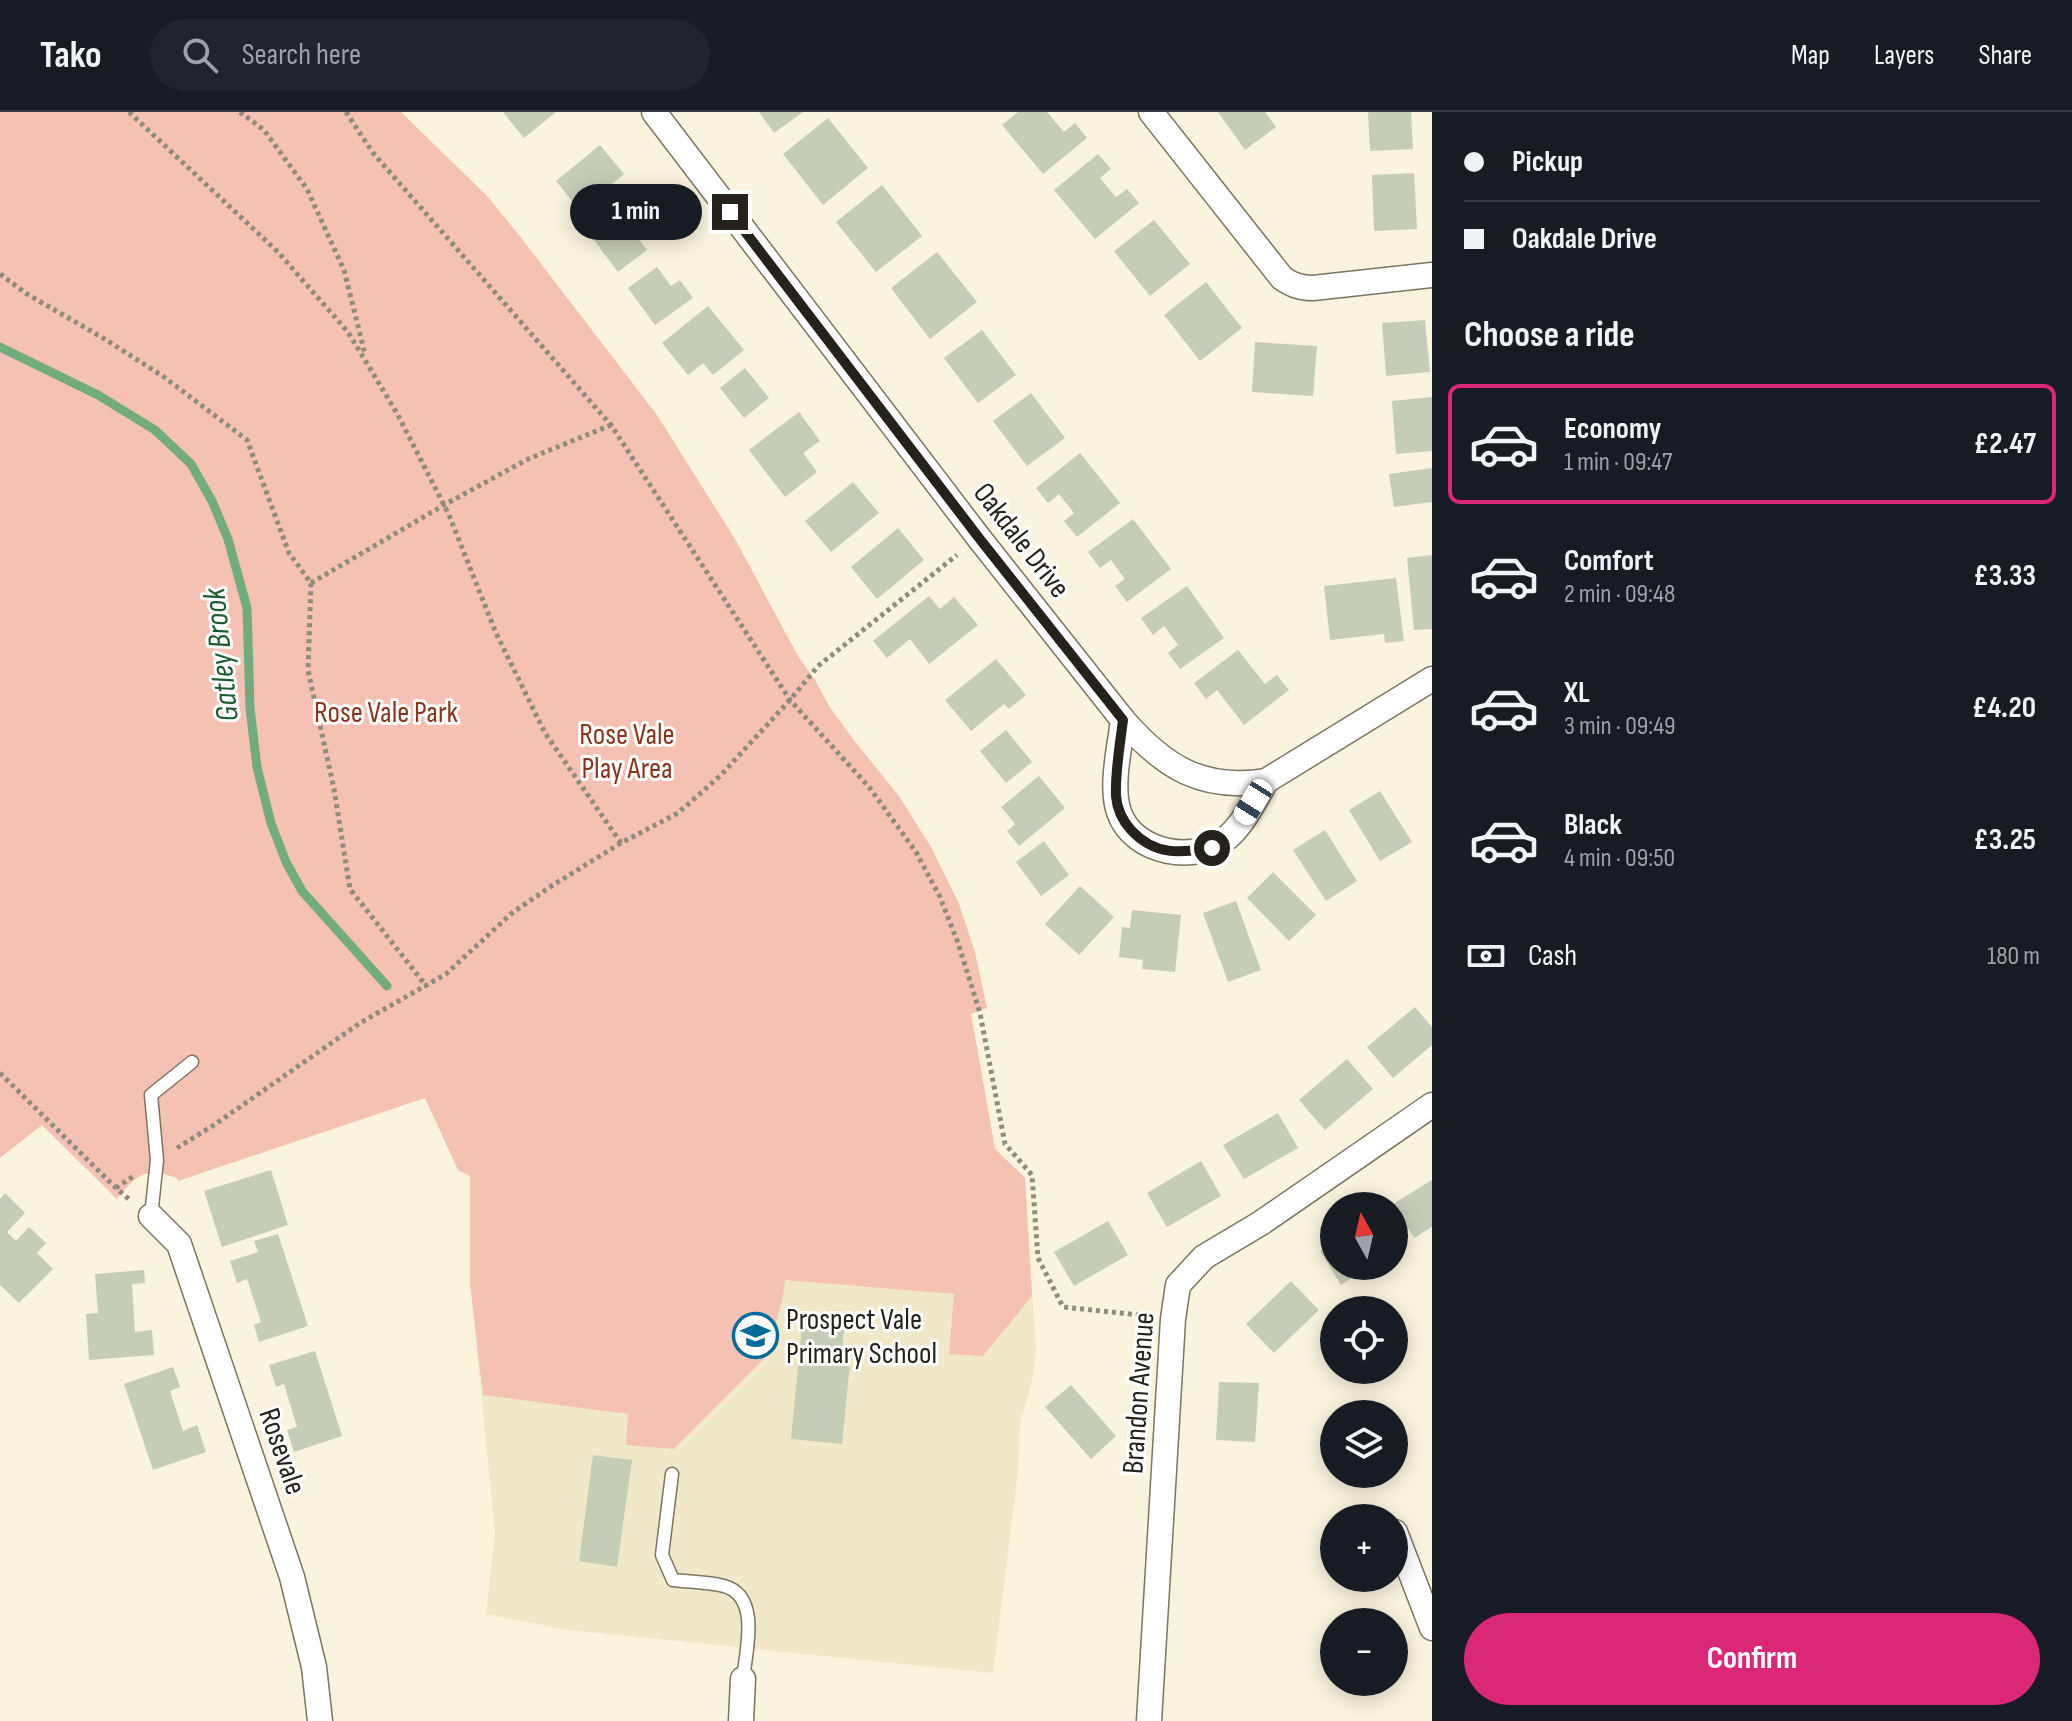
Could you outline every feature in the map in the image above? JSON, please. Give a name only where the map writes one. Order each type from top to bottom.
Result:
[{"type":"street","name":"Oakdale Drive","points":[[654,112],[979,538],[1123,720],[1143,743],[1163,759],[1183,771],[1217,783],[1243,785],[1266,781],[1432,679]]},
{"type":"street","points":[[1151,112],[1282,278],[1290,283],[1300,288],[1313,288],[1432,275]]},
{"type":"street","points":[[1123,720],[1116,797],[1119,813],[1139,839],[1154,848],[1188,852],[1212,848],[1228,837],[1240,823],[1266,781]]},
{"type":"street","name":"Brandon Avenue","points":[[1149,1721],[1173,1319],[1178,1285],[1204,1257],[1261,1223],[1432,1105]]},
{"type":"street","name":"Rosevale","points":[[151,1216],[179,1244],[292,1577],[314,1667],[320,1721]]},
{"type":"street","points":[[1408,1566],[1432,1628]]},
{"type":"street","points":[[741,1721],[743,1679]]},
{"type":"lane","points":[[151,1216],[157,1160],[151,1095],[192,1062]]},
{"type":"lane","points":[[672,1474],[662,1555],[673,1580],[727,1587],[741,1596],[749,1610],[743,1679]]},
{"type":"path","points":[[129,112],[278,252],[348,332],[398,415],[444,505],[496,633],[545,733],[621,843]]},
{"type":"path","points":[[240,112],[264,130],[307,189],[344,270],[367,363]]},
{"type":"path","points":[[346,112],[373,153],[611,425],[790,700],[869,787],[916,852],[940,897],[958,943],[980,1013],[1005,1144],[1032,1175],[1038,1258],[1063,1307],[1173,1319]]},
{"type":"path","points":[[0,274],[27,294],[164,377],[247,440],[289,553],[311,583],[308,670],[334,789],[350,889],[427,987]]},
{"type":"path","points":[[311,583],[528,459],[611,425]]},
{"type":"path","points":[[116,1188],[214,1125],[360,1023],[427,987],[446,974],[512,913],[676,810],[720,776],[818,666],[979,538]]},
{"type":"path","points":[[0,1073],[116,1188],[151,1216]]},
{"type":"shaded area","name":"Prospect Vale Primary School","points":[[971,1013],[995,1149],[1025,1178],[1036,1351],[1032,1381],[1020,1422],[1018,1471],[993,1673],[568,1630],[486,1614],[495,1533],[470,1283]]},
{"type":"green space","name":"Rose Vale Park","points":[[0,112],[401,112],[487,196],[519,235],[657,415],[735,539],[798,656],[829,706],[899,796],[931,847],[959,904],[975,952],[987,1008],[971,1014],[995,1149],[1025,1178],[1032,1296],[983,1356],[949,1354],[954,1294],[785,1280],[768,1355],[674,1449],[626,1445],[628,1414],[483,1395],[470,1283],[470,1176],[458,1170],[425,1098],[178,1181],[166,1174],[142,1175],[117,1199],[42,1125],[0,1158]]},
{"type":"building","points":[[503,112],[556,112],[524,138]]},
{"type":"building","points":[[759,112],[803,112],[774,133]]},
{"type":"building","points":[[1018,112],[1047,112],[1064,132],[1075,123],[1087,138],[1043,174],[1002,125]]},
{"type":"building","points":[[1218,112],[1265,112],[1276,127],[1245,150]]},
{"type":"building","points":[[1368,112],[1411,112],[1413,149],[1370,151]]},
{"type":"building","points":[[828,118],[868,168],[823,205],[783,154]]},
{"type":"building","points":[[600,145],[624,174],[580,211],[556,181]]},
{"type":"building","points":[[1098,154],[1111,169],[1100,178],[1116,197],[1127,189],[1139,203],[1095,239],[1054,190]]},
{"type":"building","points":[[1414,173],[1417,229],[1374,231],[1372,175]]},
{"type":"building","points":[[882,185],[922,236],[876,272],[836,222]]},
{"type":"building","points":[[620,214],[647,250],[618,272],[591,236]]},
{"type":"building","points":[[1154,220],[1190,264],[1150,296],[1114,251]]},
{"type":"building","points":[[937,252],[977,302],[930,339],[891,288]]},
{"type":"building","points":[[657,267],[671,286],[680,280],[693,298],[655,325],[628,288]]},
{"type":"building","points":[[1206,282],[1242,328],[1200,361],[1164,315]]},
{"type":"building","points":[[708,306],[744,350],[713,375],[703,363],[688,375],[662,343]]},
{"type":"building","points":[[1425,320],[1430,372],[1386,376],[1382,323]]},
{"type":"building","points":[[982,330],[1016,375],[978,403],[944,358]]},
{"type":"building","points":[[1255,342],[1317,346],[1313,396],[1252,392]]},
{"type":"building","points":[[745,368],[769,398],[744,418],[720,388]]},
{"type":"building","points":[[1031,393],[1065,438],[1027,466],[993,421]]},
{"type":"building","points":[[1432,397],[1432,451],[1396,454],[1392,401]]},
{"type":"building","points":[[799,412],[820,441],[803,453],[817,472],[785,497],[749,450]]},
{"type":"building","points":[[1080,453],[1120,503],[1077,537],[1064,521],[1074,513],[1059,494],[1048,503],[1036,488]]},
{"type":"building","points":[[1432,468],[1432,502],[1394,507],[1389,474]]},
{"type":"building","points":[[853,482],[879,513],[831,552],[805,521]]},
{"type":"building","points":[[1133,519],[1171,569],[1127,602],[1115,586],[1125,579],[1111,560],[1100,568],[1088,552]]},
{"type":"building","points":[[898,528],[924,560],[877,599],[851,567]]},
{"type":"building","points":[[1432,555],[1432,629],[1414,630],[1407,558]]},
{"type":"building","points":[[1396,578],[1404,641],[1385,643],[1384,634],[1330,640],[1324,586]]},
{"type":"building","points":[[1187,586],[1224,638],[1180,669],[1168,653],[1178,645],[1164,626],[1153,635],[1141,618]]},
{"type":"building","points":[[929,596],[940,609],[954,597],[978,625],[929,664],[910,639],[887,658],[873,641]]},
{"type":"building","points":[[1238,650],[1265,684],[1277,675],[1289,690],[1244,725],[1217,690],[1206,699],[1194,683]]},
{"type":"building","points":[[996,659],[1026,695],[1009,709],[1004,704],[971,731],[945,700]]},
{"type":"building","points":[[1006,730],[1032,762],[1006,783],[980,751]]},
{"type":"building","points":[[1039,776],[1065,808],[1019,846],[1007,831],[1015,824],[1001,807]]},
{"type":"building","points":[[1380,791],[1412,842],[1380,861],[1349,810]]},
{"type":"building","points":[[1325,830],[1357,881],[1326,901],[1293,850]]},
{"type":"building","points":[[1044,841],[1069,875],[1041,896],[1016,862]]},
{"type":"building","points":[[1273,872],[1316,915],[1289,941],[1247,898]]},
{"type":"building","points":[[1080,886],[1114,917],[1079,955],[1045,924]]},
{"type":"building","points":[[1236,901],[1261,970],[1228,982],[1203,913]]},
{"type":"building","points":[[1132,910],[1181,915],[1175,972],[1142,969],[1143,960],[1119,957],[1122,927],[1130,928]]},
{"type":"building","points":[[1415,1007],[1432,1027],[1432,1045],[1393,1078],[1367,1047]]},
{"type":"building","points":[[1347,1059],[1373,1089],[1325,1130],[1299,1100]]},
{"type":"building","points":[[1278,1113],[1298,1148],[1244,1179],[1223,1145]]},
{"type":"building","points":[[1201,1161],[1221,1196],[1167,1227],[1147,1193]]},
{"type":"building","points":[[271,1170],[288,1225],[222,1247],[204,1191]]},
{"type":"building","points":[[1432,1180],[1432,1227],[1414,1238],[1408,1228],[1408,1195]]},
{"type":"building","points":[[5,1193],[25,1213],[7,1232],[16,1241],[29,1227],[46,1243],[37,1253],[53,1269],[19,1303],[0,1285],[0,1199]]},
{"type":"building","points":[[1108,1221],[1128,1255],[1074,1286],[1054,1252]]},
{"type":"building","points":[[278,1234],[308,1326],[259,1342],[254,1325],[261,1322],[247,1279],[237,1283],[230,1261],[258,1252],[254,1241]]},
{"type":"building","points":[[144,1270],[145,1283],[132,1284],[135,1332],[152,1330],[154,1355],[89,1360],[86,1314],[98,1313],[95,1274]]},
{"type":"building","points":[[1291,1281],[1319,1310],[1274,1353],[1246,1324]]},
{"type":"building","points":[[803,1315],[845,1319],[842,1353],[851,1354],[842,1444],[791,1439]]},
{"type":"building","points":[[315,1351],[342,1436],[294,1452],[287,1430],[297,1427],[284,1384],[276,1387],[269,1365]]},
{"type":"building","points":[[173,1367],[180,1387],[170,1391],[183,1431],[197,1425],[206,1452],[153,1470],[124,1384]]},
{"type":"building","points":[[1219,1382],[1259,1383],[1255,1442],[1216,1440]]},
{"type":"building","points":[[1071,1385],[1116,1436],[1091,1459],[1045,1407]]},
{"type":"building","points":[[593,1455],[632,1460],[617,1567],[579,1561]]},
{"type":"waterway","name":"Gatley Brook","points":[[0,347],[98,395],[155,430],[191,464],[212,501],[228,539],[247,608],[250,708],[257,767],[271,823],[286,862],[302,891],[387,986]]},
{"type":"place","name":"Prospect Vale Primary School","points":[[755,1336]]},
{"type":"route","points":[[730,212],[979,538],[1123,720],[1116,797],[1119,813],[1126,825],[1139,839],[1154,848],[1188,852],[1212,848]]},
{"type":"park label","name":"Rose Vale Play Area","points":[[627,751]]}]
